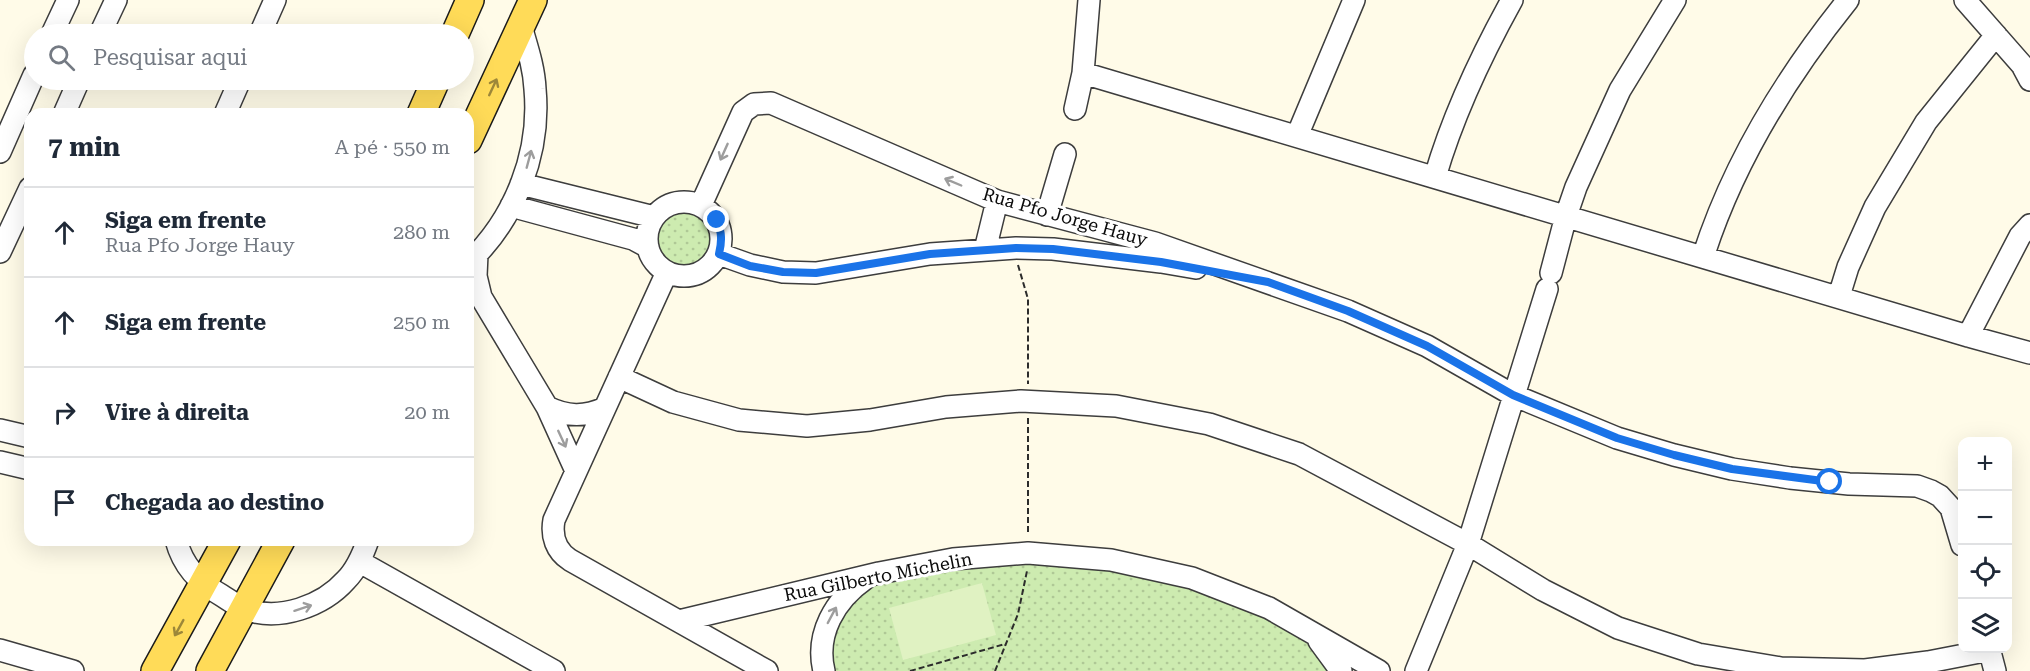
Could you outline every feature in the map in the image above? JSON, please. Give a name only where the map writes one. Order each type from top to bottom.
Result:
[{"type":"main road","points":[[459,24],[470,0]]},
{"type":"main road","points":[[474,127],[533,0]]},
{"type":"main road","points":[[424,108],[432,90]]},
{"type":"main road","points":[[155,671],[224,546]]},
{"type":"main road","points":[[210,671],[278,546]]},
{"type":"street","points":[[57,24],[68,0]]},
{"type":"street","points":[[105,24],[116,0]]},
{"type":"street","points":[[264,24],[275,0]]},
{"type":"street","points":[[1075,110],[1083,73],[1089,0]]},
{"type":"street","points":[[1297,136],[1354,0]]},
{"type":"street","points":[[1435,177],[1443,150],[1485,49],[1512,0]]},
{"type":"street","points":[[1416,671],[1468,544],[1576,187],[1620,90],[1676,0]]},
{"type":"street","points":[[1703,256],[1712,227],[1748,148],[1813,44],[1848,0]]},
{"type":"street","points":[[1965,0],[2022,65],[2030,80]]},
{"type":"street","points":[[474,257],[496,231],[511,206],[531,153],[536,122],[536,89],[531,57],[521,26]]},
{"type":"street","points":[[1839,296],[1848,267],[1875,207],[1926,122],[1996,35]]},
{"type":"street","points":[[1083,73],[2030,353]]},
{"type":"street","points":[[0,152],[27,90]]},
{"type":"street","points":[[67,108],[75,90]]},
{"type":"street","points":[[228,108],[236,90]]},
{"type":"street","name":"Rua Pfo Jorge Hauy","points":[[701,205],[741,116],[754,104],[771,103],[997,201],[1155,243],[1348,311],[1427,346],[1513,395],[1617,438],[1732,469],[1849,484],[1924,488],[1940,496],[1951,508],[1958,532]]},
{"type":"street","points":[[1053,249],[1072,243],[1074,233],[1069,225],[1047,214],[1065,154]]},
{"type":"street","points":[[521,184],[654,217]]},
{"type":"street","points":[[0,252],[9,209],[24,194]]},
{"type":"street","points":[[574,223],[579,200]]},
{"type":"street","points":[[691,201],[701,205],[717,220],[722,243],[719,254],[713,262],[697,274],[676,276],[658,266],[648,247],[647,237],[654,217],[670,204],[691,201]]},
{"type":"street","points":[[985,250],[997,201]]},
{"type":"street","points":[[511,206],[633,239],[648,247]]},
{"type":"street","points":[[614,234],[621,210]]},
{"type":"street","points":[[1968,336],[2020,236],[2030,225]]},
{"type":"street","points":[[719,254],[750,266],[783,272],[816,273],[930,254],[1053,249],[1161,262],[1268,282]]},
{"type":"street","points":[[474,264],[478,287],[486,307],[547,407],[576,471]]},
{"type":"street","points":[[667,272],[554,520],[555,543],[561,553],[570,560],[767,671]]},
{"type":"street","points":[[474,298],[486,307]]},
{"type":"street","points":[[619,377],[673,402],[739,420],[807,426],[870,420],[946,407],[1021,401],[1116,406],[1209,424],[1299,454],[1468,544],[1543,590],[1618,628],[1698,654],[1781,668],[1864,670],[1928,662],[1970,653]]},
{"type":"street","points":[[547,407],[556,412],[576,415],[605,408]]},
{"type":"street","points":[[0,430],[24,435]]},
{"type":"street","points":[[0,462],[24,468]]},
{"type":"street","points":[[179,546],[188,568],[203,585],[245,609],[267,613],[289,612],[310,606],[330,595],[347,580],[360,562],[366,546]]},
{"type":"street","name":"Rua Gilberto Michelin","points":[[679,621],[879,573],[953,559],[1028,553],[1111,560],[1192,578],[1269,608],[1379,671]]},
{"type":"street","points":[[360,562],[554,671]]},
{"type":"street","points":[[824,671],[822,651],[824,637],[834,610],[853,588],[879,573]]},
{"type":"street","points":[[1311,632],[1328,651],[1341,671]]},
{"type":"street","points":[[0,650],[73,671]]},
{"type":"street","points":[[1990,653],[1995,671]]},
{"type":"path","points":[[995,671],[1018,614],[1025,584],[1028,553]]},
{"type":"path","points":[[910,671],[1007,643]]},
{"type":"green space","points":[[679,213],[689,213],[703,220],[710,239],[703,258],[689,265],[679,265],[669,261],[662,254],[658,244],[658,234],[662,224],[669,217]]},
{"type":"green space","points":[[1049,564],[1142,575],[1199,590],[1254,611],[1306,640],[1334,671],[830,671],[833,626],[863,590],[874,585],[954,568]]},
{"type":"green space","points":[[982,583],[996,635],[903,660],[889,608]]},
{"type":"route","points":[[717,220],[722,243],[719,254],[750,266],[783,272],[816,273],[930,254],[1016,248],[1053,249],[1161,262],[1268,282],[1348,311],[1427,346],[1513,395],[1617,438],[1732,469],[1830,482]]}]
